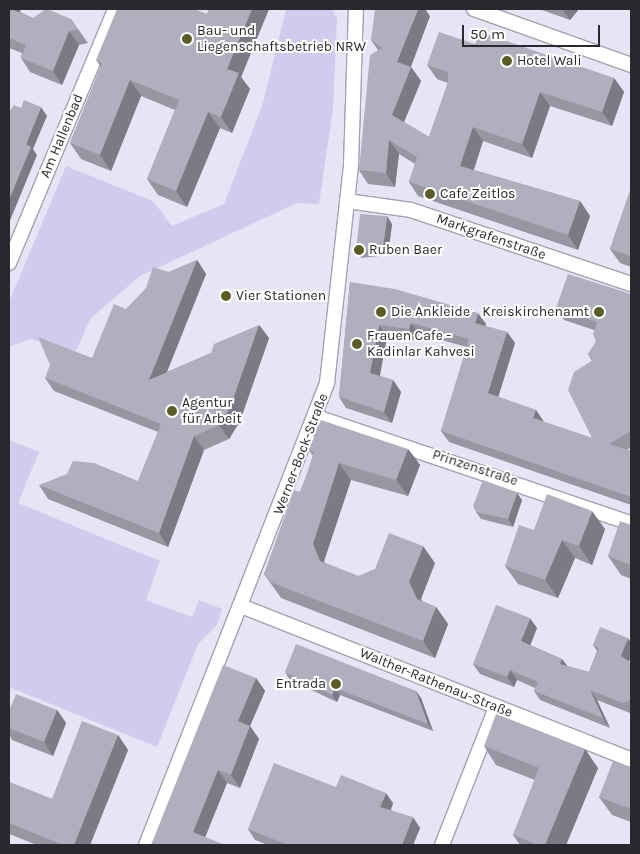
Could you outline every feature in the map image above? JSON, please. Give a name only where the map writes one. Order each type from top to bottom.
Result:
[{"type":"street","name":"Am Hallenbad","points":[[9,263],[115,9]]},
{"type":"street","name":"Werner-Bock-Straße","points":[[146,845],[317,417],[335,339],[347,201],[356,9]]},
{"type":"street","points":[[474,9],[631,65]]},
{"type":"street","name":"Markgrafenstraße","points":[[347,201],[411,210],[631,284]]},
{"type":"street","name":"Prinzenstraße","points":[[317,417],[631,523]]},
{"type":"street","name":"Walther-Rathenau-Straße","points":[[241,606],[631,760]]},
{"type":"street","points":[[442,845],[496,707]]},
{"type":"shaded area","points":[[286,9],[332,9],[337,19],[333,109],[319,204],[297,203],[140,276],[90,319],[76,351],[30,339],[9,347],[9,302],[66,166],[153,201],[172,226],[224,204],[263,103]]},
{"type":"shaded area","points":[[9,440],[39,452],[18,503],[160,561],[146,600],[192,617],[199,600],[222,609],[217,625],[198,644],[157,747],[9,687]]},
{"type":"building","points":[[9,9],[33,18],[47,9],[71,19],[78,29],[69,31],[53,71],[21,58],[26,45],[9,38]]},
{"type":"building","points":[[117,9],[194,9],[207,14],[209,9],[252,9],[227,69],[239,73],[221,117],[208,112],[176,191],[147,179],[179,100],[130,80],[100,155],[70,143],[102,63],[96,60]]},
{"type":"building","points":[[375,9],[418,9],[397,62],[411,67],[392,115],[429,137],[448,82],[448,72],[427,65],[439,32],[475,44],[480,32],[614,78],[602,112],[540,92],[522,144],[473,127],[460,166],[580,201],[568,235],[409,182],[417,157],[389,140],[386,173],[359,170],[370,55],[382,48],[371,40]]},
{"type":"building","points":[[24,100],[41,107],[26,144],[31,147],[9,200],[9,112],[14,105],[21,108]]},
{"type":"building","points":[[631,188],[631,256],[610,249]]},
{"type":"building","points":[[360,214],[387,216],[383,248],[356,251]]},
{"type":"building","name":"Agentur für Arbeit","points":[[197,260],[149,380],[211,353],[214,344],[259,325],[230,408],[219,425],[194,436],[159,533],[39,485],[67,474],[73,461],[94,463],[138,481],[161,424],[45,378],[50,365],[38,337],[92,358],[114,304],[126,309],[146,288],[153,267],[169,272]]},
{"type":"building","points":[[568,274],[631,294],[631,431],[609,444],[631,451],[631,497],[441,431],[469,339],[411,323],[409,329],[379,325],[370,373],[393,380],[384,412],[339,397],[350,282],[395,289],[478,313],[475,323],[507,332],[488,393],[536,410],[533,418],[592,438],[568,390],[574,372],[593,360],[588,354],[596,342],[593,334],[597,322],[556,308]]},
{"type":"building","points":[[321,420],[408,449],[396,480],[339,463],[313,544],[320,561],[358,576],[375,569],[389,533],[423,546],[409,582],[417,599],[436,607],[423,641],[270,582],[264,574],[294,490],[300,492],[307,474],[314,452],[309,450]]},
{"type":"building","points":[[483,480],[517,493],[508,519],[476,512],[473,506]]},
{"type":"building","points":[[547,494],[592,511],[579,546],[562,540],[545,580],[505,566],[519,525],[534,530]]},
{"type":"building","points":[[620,521],[631,525],[631,565],[608,556]]},
{"type":"building","points":[[496,605],[530,618],[521,641],[562,659],[560,664],[589,672],[599,648],[593,645],[600,627],[628,638],[621,656],[631,663],[631,700],[623,703],[590,690],[603,718],[534,691],[538,682],[510,670],[507,677],[473,664]]},
{"type":"building","points":[[296,644],[416,691],[428,724],[335,688],[332,695],[285,672]]},
{"type":"building","points":[[223,665],[256,678],[238,721],[250,726],[231,775],[218,770],[193,832],[225,845],[151,845]]},
{"type":"building","points":[[16,694],[57,710],[44,742],[9,728],[9,711]]},
{"type":"building","points":[[496,714],[585,749],[545,845],[538,845],[513,835],[539,768],[484,746]]},
{"type":"building","points":[[82,721],[118,735],[74,845],[63,845],[9,823],[9,782],[52,799]]},
{"type":"building","points":[[613,761],[631,768],[631,809],[599,797]]},
{"type":"building","points":[[274,763],[336,787],[341,775],[386,793],[380,807],[413,817],[402,845],[288,845],[248,829]]},
{"type":"place","name":"Bau- und Liegenschaftsbetrieb NRW","points":[[187,39]]},
{"type":"place","name":"Hotel Wali","points":[[507,61]]},
{"type":"place","name":"Cafe Zeitlos","points":[[430,194]]},
{"type":"place","name":"Ruben Baer","points":[[359,250]]},
{"type":"place","name":"Vier Stationen","points":[[226,296]]},
{"type":"place","name":"Die Ankleide","points":[[381,312]]},
{"type":"place","name":"Kreiskirchenamt","points":[[599,312]]},
{"type":"place","name":"Frauen Cafe - Kadinlar Kahvesi","points":[[357,344]]},
{"type":"place","name":"Agentur für Arbeit","points":[[172,411]]},
{"type":"place","name":"Entrada","points":[[336,684]]}]
